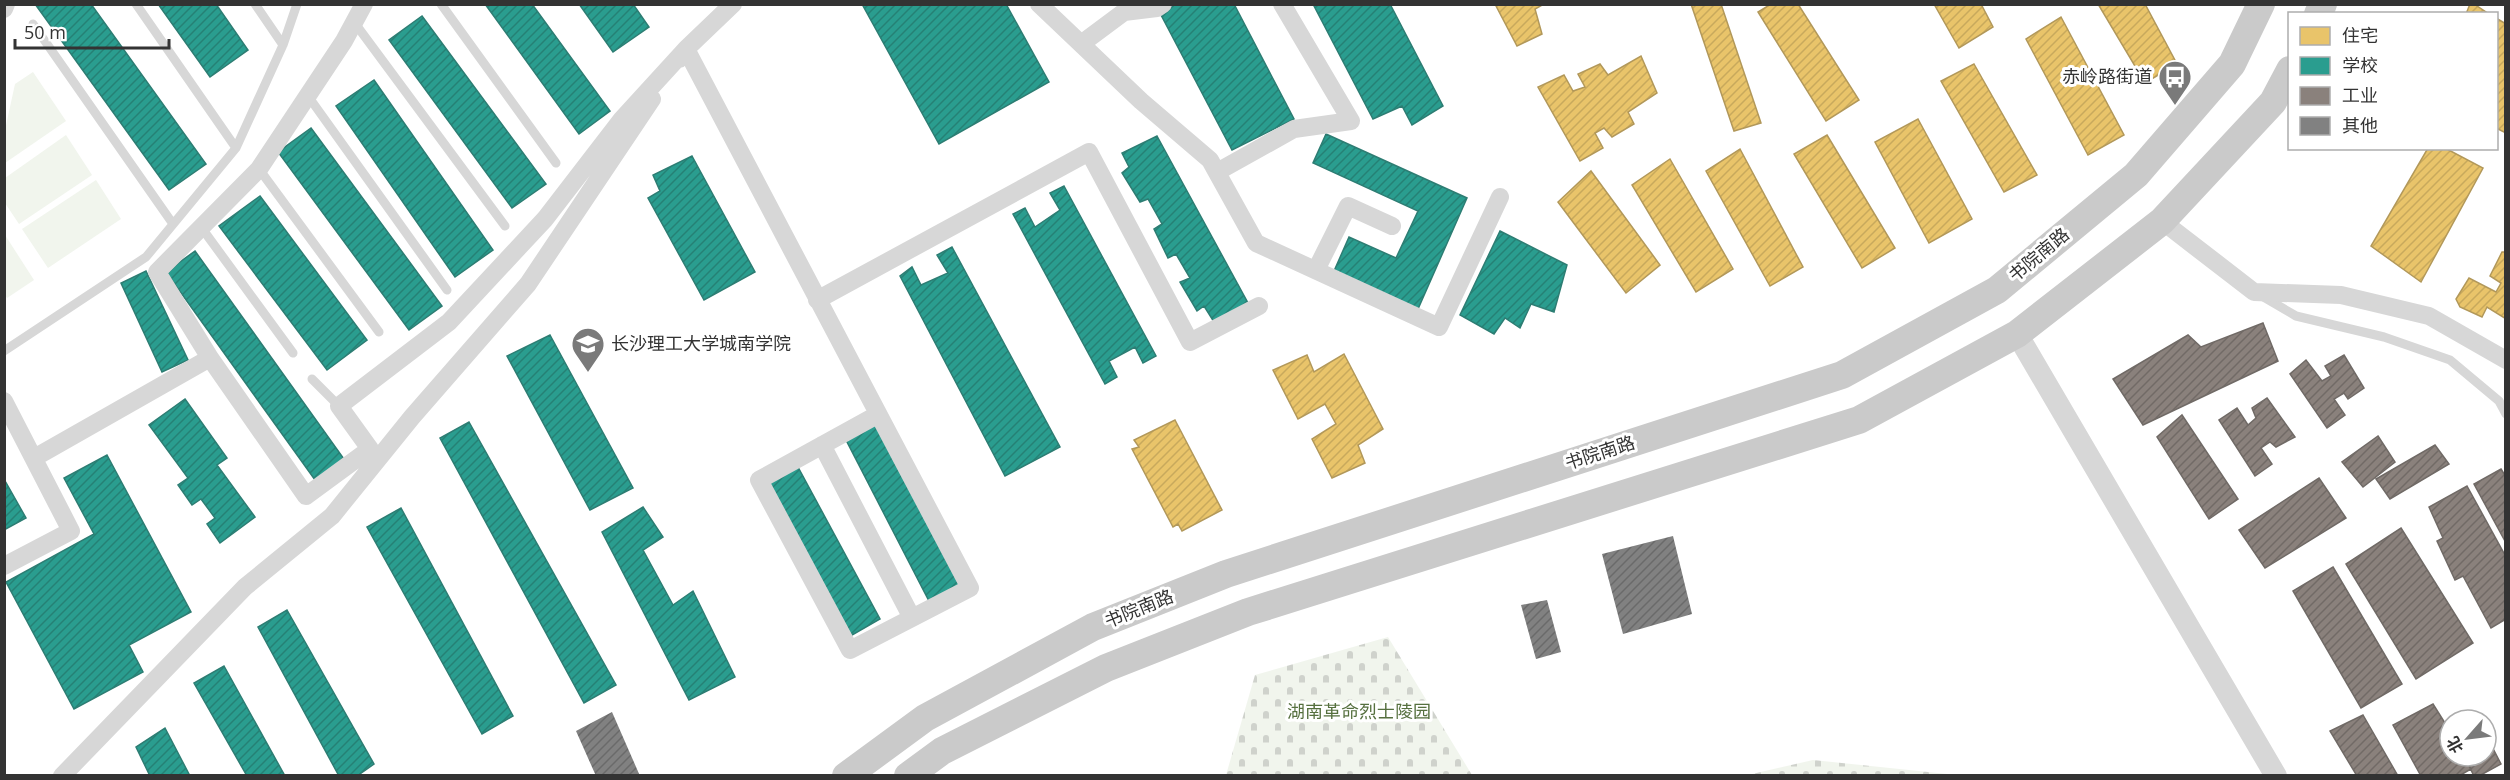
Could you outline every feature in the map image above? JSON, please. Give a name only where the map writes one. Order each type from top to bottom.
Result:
[{"type":"main road","name":"书院南路","points":[[846,776],[925,718],[1104,623],[1226,574],[1842,375],[1997,290],[2136,175],[2232,64],[2261,4]]},
{"type":"main road","points":[[908,776],[942,751],[1106,668],[1248,612],[1859,420],[2017,334],[2162,221],[2273,102],[2288,72]]},
{"type":"street","points":[[4,9],[6,4]]},
{"type":"street","points":[[364,4],[308,96],[259,169],[157,272],[210,358],[306,496],[370,449],[339,406],[449,322],[545,219],[622,119],[686,49],[733,4]]},
{"type":"street","points":[[1039,4],[1141,101],[1210,160],[1256,243],[1439,327],[1500,197]]},
{"type":"street","points":[[1081,44],[1124,12],[1157,8],[1162,4]]},
{"type":"street","points":[[1216,172],[1294,129],[1351,121],[1282,4]]},
{"type":"street","points":[[686,49],[970,588],[850,650],[759,480],[877,415]]},
{"type":"street","points":[[62,776],[245,586],[332,516],[412,417],[528,284],[686,49]]},
{"type":"street","points":[[817,300],[1089,152],[1190,342],[1259,306]]},
{"type":"street","points":[[1316,270],[1348,206],[1392,226]]},
{"type":"street","points":[[2162,221],[2254,292],[2341,295],[2429,316],[2505,360]]},
{"type":"street","points":[[2017,334],[2276,776]]},
{"type":"street","points":[[34,458],[210,358]]},
{"type":"street","points":[[4,401],[70,531],[4,566]]},
{"type":"street","points":[[822,445],[912,618]]},
{"type":"lane","points":[[136,4],[236,147]]},
{"type":"lane","points":[[255,4],[283,45]]},
{"type":"lane","points":[[4,351],[146,257],[236,147],[283,45],[297,4]]},
{"type":"lane","points":[[441,4],[556,163]]},
{"type":"lane","points":[[354,22],[505,226]]},
{"type":"lane","points":[[33,24],[173,224]]},
{"type":"lane","points":[[308,96],[447,290]]},
{"type":"lane","points":[[259,169],[379,333]]},
{"type":"lane","points":[[201,227],[293,353]]},
{"type":"lane","points":[[2254,292],[2296,316],[2384,337],[2450,360],[2499,401],[2505,414]]},
{"type":"lane","points":[[312,379],[339,406]]},
{"type":"green space","points":[[33,72],[66,121],[5,163],[5,130],[15,84]]},
{"type":"green space","points":[[66,135],[92,175],[19,224],[5,203],[5,178]]},
{"type":"green space","points":[[96,180],[121,219],[48,268],[22,229]]},
{"type":"green space","points":[[5,235],[34,280],[7,298],[4,294]]},
{"type":"green space","name":"湖南革命烈士陵园","points":[[1388,637],[1472,775],[1226,775],[1255,675]]},
{"type":"green space","points":[[1813,760],[1957,775],[1748,775]]},
{"type":"building: 住宅","points":[[1495,4],[1544,4],[1535,9],[1542,34],[1517,46]]},
{"type":"building: 住宅","points":[[1691,4],[1721,4],[1761,123],[1734,131]]},
{"type":"building: 住宅","points":[[1771,4],[1798,4],[1859,100],[1826,121],[1758,12]]},
{"type":"building: 住宅","points":[[1934,4],[1981,4],[1993,27],[1959,48]]},
{"type":"building: 住宅","points":[[2098,4],[2145,4],[2177,64],[2145,83]]},
{"type":"building: 住宅","points":[[2470,4],[2474,4],[2486,12],[2467,12]]},
{"type":"building: 住宅","points":[[2061,17],[2124,135],[2088,155],[2026,39]]},
{"type":"building: 住宅","points":[[2498,19],[2506,24],[2506,133],[2498,129]]},
{"type":"building: 住宅","points":[[1641,56],[1657,93],[1628,112],[1634,124],[1612,137],[1604,128],[1595,133],[1603,148],[1580,161],[1538,87],[1564,75],[1573,91],[1585,87],[1578,74],[1600,64],[1608,75]]},
{"type":"building: 住宅","points":[[1974,64],[2037,175],[2004,192],[1941,81]]},
{"type":"building: 住宅","points":[[1918,119],[1972,219],[1929,243],[1875,142]]},
{"type":"building: 住宅","points":[[1827,135],[1895,248],[1862,268],[1794,154]]},
{"type":"building: 住宅","points":[[1740,149],[1803,267],[1770,286],[1706,171]]},
{"type":"building: 住宅","points":[[2427,150],[2449,150],[2483,168],[2421,282],[2371,246]]},
{"type":"building: 住宅","points":[[1670,159],[1733,269],[1696,292],[1632,185]]},
{"type":"building: 住宅","points":[[1591,171],[1660,265],[1626,293],[1558,202]]},
{"type":"building: 住宅","points":[[2502,252],[2506,252],[2506,319],[2487,307],[2482,317],[2460,307],[2456,299],[2469,278],[2496,292],[2501,283],[2490,276]]},
{"type":"building: 住宅","points":[[1344,354],[1383,429],[1358,445],[1365,463],[1332,478],[1312,439],[1336,424],[1325,404],[1298,419],[1273,370],[1307,355],[1314,372]]},
{"type":"building: 住宅","points":[[1175,420],[1222,510],[1182,531],[1178,524],[1173,527],[1132,449],[1139,447],[1134,440]]},
{"type":"building: 学校","points":[[35,4],[91,4],[206,164],[169,190]]},
{"type":"building: 学校","points":[[158,4],[216,4],[248,50],[210,77]]},
{"type":"building: 学校","points":[[485,4],[532,4],[610,111],[579,134]]},
{"type":"building: 学校","points":[[579,4],[633,4],[649,27],[613,52]]},
{"type":"building: 学校","points":[[862,4],[1006,4],[1049,82],[939,144]]},
{"type":"building: 学校","points":[[1176,4],[1234,4],[1294,119],[1232,150],[1160,13]]},
{"type":"building: 学校","points":[[1313,4],[1390,4],[1443,106],[1412,125],[1402,106],[1373,119]]},
{"type":"building: 学校","points":[[422,16],[546,184],[512,208],[389,40]]},
{"type":"building: 学校","points":[[374,80],[493,250],[455,277],[336,106]]},
{"type":"building: 学校","points":[[311,128],[442,306],[409,330],[278,152]]},
{"type":"building: 学校","points":[[1326,134],[1467,198],[1418,309],[1334,271],[1349,237],[1396,258],[1418,211],[1313,163]]},
{"type":"building: 学校","points":[[1157,136],[1248,303],[1214,322],[1204,306],[1197,311],[1180,282],[1190,278],[1176,254],[1168,258],[1154,229],[1162,224],[1148,199],[1140,202],[1122,173],[1129,167],[1122,153]]},
{"type":"building: 学校","points":[[692,156],[755,272],[704,300],[648,198],[660,191],[653,175]]},
{"type":"building: 学校","points":[[1064,186],[1156,356],[1143,363],[1135,347],[1109,361],[1117,377],[1105,384],[1013,214],[1025,208],[1035,227],[1060,210],[1050,193]]},
{"type":"building: 学校","points":[[260,196],[367,340],[327,370],[219,226]]},
{"type":"building: 学校","points":[[1500,231],[1567,265],[1554,312],[1531,304],[1520,328],[1505,318],[1494,334],[1460,315]]},
{"type":"building: 学校","points":[[952,247],[1060,447],[1005,476],[900,276],[912,267],[921,285],[948,273],[937,255]]},
{"type":"building: 学校","points":[[195,251],[344,459],[315,480],[166,272]]},
{"type":"building: 学校","points":[[146,271],[188,360],[162,372],[121,283]]},
{"type":"building: 学校","points":[[550,335],[633,488],[590,510],[507,356]]},
{"type":"building: 学校","points":[[185,399],[227,458],[217,465],[255,517],[220,543],[207,524],[215,518],[201,499],[192,505],[178,485],[188,478],[149,425]]},
{"type":"building: 学校","points":[[469,422],[616,685],[584,703],[440,438]]},
{"type":"building: 学校","points":[[876,423],[962,585],[930,603],[846,440]]},
{"type":"building: 学校","points":[[107,455],[191,612],[129,645],[143,672],[74,709],[6,582],[94,534],[64,478]]},
{"type":"building: 学校","points":[[798,467],[880,619],[847,638],[765,485]]},
{"type":"building: 学校","points":[[4,479],[26,518],[4,530]]},
{"type":"building: 学校","points":[[643,507],[663,537],[643,550],[673,605],[693,591],[735,677],[689,700],[602,532]]},
{"type":"building: 学校","points":[[401,508],[513,716],[482,734],[367,527]]},
{"type":"building: 学校","points":[[287,610],[374,764],[357,776],[339,776],[258,627]]},
{"type":"building: 学校","points":[[224,666],[285,776],[247,776],[194,683]]},
{"type":"building: 学校","points":[[165,728],[190,776],[150,776],[136,747]]},
{"type":"building: 工业","points":[[2263,323],[2278,361],[2143,425],[2113,379],[2188,335],[2201,347]]},
{"type":"building: 工业","points":[[2344,355],[2364,388],[2348,399],[2344,393],[2334,399],[2345,415],[2327,428],[2290,374],[2306,360],[2322,381],[2331,376],[2325,366]]},
{"type":"building: 工业","points":[[2267,398],[2295,437],[2276,447],[2270,442],[2261,448],[2272,464],[2255,476],[2219,420],[2237,408],[2248,425],[2256,418],[2252,408]]},
{"type":"building: 工业","points":[[2182,415],[2238,499],[2209,519],[2157,437]]},
{"type":"building: 工业","points":[[2378,436],[2395,462],[2363,487],[2342,462]]},
{"type":"building: 工业","points":[[2435,445],[2449,464],[2390,499],[2376,479]]},
{"type":"building: 工业","points":[[2501,469],[2506,477],[2506,543],[2474,484]]},
{"type":"building: 工业","points":[[2319,478],[2346,518],[2265,568],[2239,530]]},
{"type":"building: 工业","points":[[2467,486],[2506,557],[2506,619],[2491,628],[2463,576],[2455,580],[2437,541],[2443,538],[2429,507]]},
{"type":"building: 工业","points":[[2401,528],[2473,643],[2416,679],[2346,564]]},
{"type":"building: 工业","points":[[2333,567],[2402,684],[2361,708],[2293,591]]},
{"type":"building: 工业","points":[[2433,704],[2438,712],[2438,768],[2471,769],[2459,776],[2421,776],[2393,725]]},
{"type":"building: 工业","points":[[2363,715],[2398,776],[2357,776],[2330,731]]},
{"type":"building: 工业","points":[[2470,768],[2494,768],[2479,776],[2474,776]]},
{"type":"building: 其他","points":[[1673,536],[1692,614],[1623,634],[1602,554]]},
{"type":"building: 其他","points":[[1547,600],[1561,652],[1536,659],[1521,605]]},
{"type":"building: 其他","points":[[612,712],[640,776],[596,776],[576,731]]},
{"type":"place","name":"赤岭路街道","points":[[2175,106]]},
{"type":"place","name":"长沙理工大学城南学院","points":[[588,373]]}]
